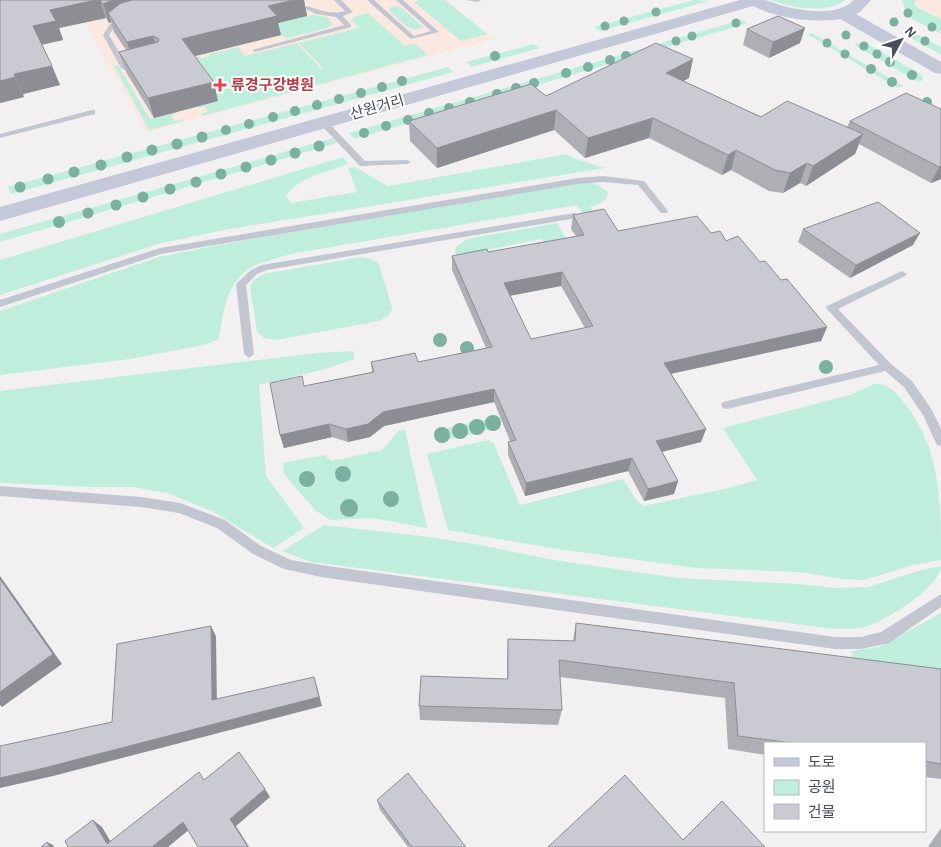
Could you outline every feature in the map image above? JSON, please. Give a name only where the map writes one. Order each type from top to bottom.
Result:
[{"type":"main road","points":[[752,1],[792,14],[813,16],[842,13],[860,5],[863,0]]},
{"type":"main road","name":"산원거리","points":[[0,212],[752,1]]},
{"type":"main road","points":[[842,13],[941,69]]},
{"type":"lane","points":[[308,8],[318,13],[338,15],[350,12],[337,0]]},
{"type":"lane","points":[[362,0],[377,0]]},
{"type":"lane","points":[[371,1],[413,38],[436,32],[398,0]]},
{"type":"lane","points":[[469,0],[478,0]]},
{"type":"lane","points":[[136,15],[112,25],[106,36],[125,68],[142,64]]},
{"type":"lane","points":[[254,50],[349,26],[338,15]]},
{"type":"lane","points":[[0,136],[92,112]]},
{"type":"lane","points":[[323,122],[363,164],[407,162]]},
{"type":"lane","points":[[0,304],[160,251],[578,181],[603,179],[641,183],[664,211]]},
{"type":"lane","points":[[250,354],[242,284],[260,270],[574,216]]},
{"type":"lane","points":[[902,274],[831,308],[886,367],[908,384],[928,413],[941,442]]},
{"type":"lane","points":[[727,405],[886,367]]},
{"type":"lane","points":[[0,491],[141,502],[180,508],[221,524],[257,550],[289,565],[321,571],[835,643],[861,643],[884,638],[941,600]]},
{"type":"shaded area","name":"류경구강병원","points":[[112,0],[446,0],[493,39],[146,132],[77,8]]},
{"type":"shaded area","points":[[916,0],[941,0],[941,19],[916,5]]},
{"type":"green space","points":[[420,0],[445,0],[487,34],[461,41],[414,2]]},
{"type":"green space","points":[[694,0],[709,1],[600,31],[594,27]]},
{"type":"green space","points":[[770,0],[845,0],[837,5],[828,7],[808,8]]},
{"type":"green space","points":[[902,0],[915,0],[915,6],[941,19],[941,34],[907,16]]},
{"type":"green space","points":[[391,7],[402,8],[423,27],[414,29],[405,25],[389,11]]},
{"type":"green space","points":[[368,13],[405,46],[415,43],[428,55],[202,116],[201,114],[208,111],[205,107],[197,107],[219,101],[189,59],[199,56],[201,58],[210,56],[209,54],[238,47],[245,56],[297,43],[322,70],[324,69],[299,43],[359,28],[351,19]]},
{"type":"green space","points":[[312,15],[327,17],[332,25],[288,38],[282,36],[272,25]]},
{"type":"green space","points":[[741,20],[748,23],[354,139],[349,133]]},
{"type":"green space","points":[[909,30],[941,47],[941,55],[900,32]]},
{"type":"green space","points":[[812,33],[903,86],[898,88],[807,34]]},
{"type":"green space","points":[[864,42],[922,75],[923,80],[918,82],[854,45]]},
{"type":"green space","points":[[534,44],[540,48],[471,67],[466,62]]},
{"type":"green space","points":[[118,65],[150,119],[178,112],[171,116],[175,121],[182,119],[184,121],[149,130],[114,66]]},
{"type":"green space","points":[[448,67],[453,72],[11,194],[8,187]]},
{"type":"green space","points":[[333,138],[337,143],[0,242],[0,234]]},
{"type":"green space","points":[[567,154],[576,159],[605,168],[229,229],[158,244],[0,295],[0,260],[343,157],[348,164],[306,180],[291,189],[286,196],[291,203],[357,192],[348,168],[355,167],[388,186]]},
{"type":"green space","points":[[588,182],[598,185],[608,192],[604,200],[590,207],[600,222],[590,224],[577,205],[290,254],[256,265],[246,271],[233,285],[226,302],[219,339],[204,345],[130,359],[0,375],[0,311],[159,257],[218,245]]},
{"type":"green space","points":[[557,223],[569,243],[546,247],[542,239],[481,251],[458,260],[455,252],[456,247],[467,239]]},
{"type":"green space","points":[[361,257],[371,259],[379,264],[392,308],[389,315],[379,321],[276,340],[264,338],[257,332],[250,286],[255,279],[264,274]]},
{"type":"green space","points":[[353,351],[355,359],[325,369],[259,385],[266,476],[304,528],[273,548],[212,511],[167,493],[133,487],[0,483],[0,391],[316,353]]},
{"type":"green space","points":[[874,384],[885,385],[895,392],[917,421],[926,439],[932,458],[939,498],[941,560],[913,565],[864,580],[841,579],[800,572],[696,568],[550,548],[448,530],[427,454],[488,440],[494,444],[520,505],[623,479],[637,501],[643,506],[729,488],[757,480],[723,428],[850,395]]},
{"type":"green space","points":[[496,417],[500,427],[439,442],[435,431]]},
{"type":"green space","points":[[399,430],[405,430],[427,528],[373,518],[330,520],[316,511],[284,474],[283,463],[324,455],[332,461],[382,450]]},
{"type":"green space","points":[[324,525],[422,536],[475,544],[554,560],[678,578],[799,584],[837,588],[868,587],[918,571],[941,566],[939,574],[923,592],[899,610],[877,623],[851,629],[834,629],[311,562],[282,551]]},
{"type":"green space","points":[[941,613],[941,676],[854,667],[851,651],[879,647]]},
{"type":"building","points":[[0,0],[96,0],[50,10],[56,21],[33,26],[52,66],[14,74],[15,77],[0,81]]},
{"type":"building","points":[[100,0],[112,0],[103,4]]},
{"type":"building","points":[[133,0],[294,0],[268,6],[277,16],[182,39],[214,82],[148,98],[119,52],[158,42],[159,39],[153,36],[127,42],[108,13],[121,3]]},
{"type":"building","points":[[778,16],[805,28],[773,42],[747,29]]},
{"type":"building","points":[[656,43],[693,59],[666,73],[761,117],[787,101],[863,134],[813,166],[807,163],[790,173],[775,170],[736,150],[728,155],[653,118],[588,138],[556,110],[437,148],[409,121],[531,84],[546,96]]},
{"type":"building","points":[[906,93],[941,109],[941,166],[939,167],[850,121]]},
{"type":"building","points":[[878,202],[920,233],[856,265],[803,229]]},
{"type":"building","points":[[604,209],[618,231],[697,216],[711,233],[720,231],[726,241],[738,236],[760,262],[765,261],[781,280],[787,279],[827,327],[664,363],[706,429],[656,441],[678,481],[648,489],[632,458],[526,483],[508,442],[516,440],[494,389],[383,412],[368,424],[346,429],[329,424],[280,435],[270,383],[302,376],[304,386],[374,372],[371,362],[415,353],[418,362],[492,347],[452,256],[487,249],[488,252],[584,235],[573,215]],"holes":[[[562,272],[593,326],[531,339],[504,283]]]},
{"type":"building","points":[[0,579],[53,654],[0,692]]},
{"type":"building","points":[[576,623],[941,669],[941,764],[926,761],[926,742],[785,742],[738,736],[734,683],[559,660],[562,710],[419,706],[421,676],[508,679],[508,639],[575,641]]},
{"type":"building","points":[[211,626],[212,700],[314,677],[319,697],[0,778],[0,746],[112,722],[117,644]]},
{"type":"building","points":[[239,752],[265,789],[230,819],[248,847],[198,847],[183,822],[152,847],[68,847],[65,841],[93,820],[107,844],[199,772],[204,780]]},
{"type":"building","points":[[408,773],[466,847],[412,847],[377,800]]},
{"type":"building","points":[[625,775],[683,840],[722,801],[765,847],[548,847]]},
{"type":"building","points":[[47,842],[50,847],[41,847]]},
{"type":"place","name":"류경구강병원","points":[[220,85]]}]
